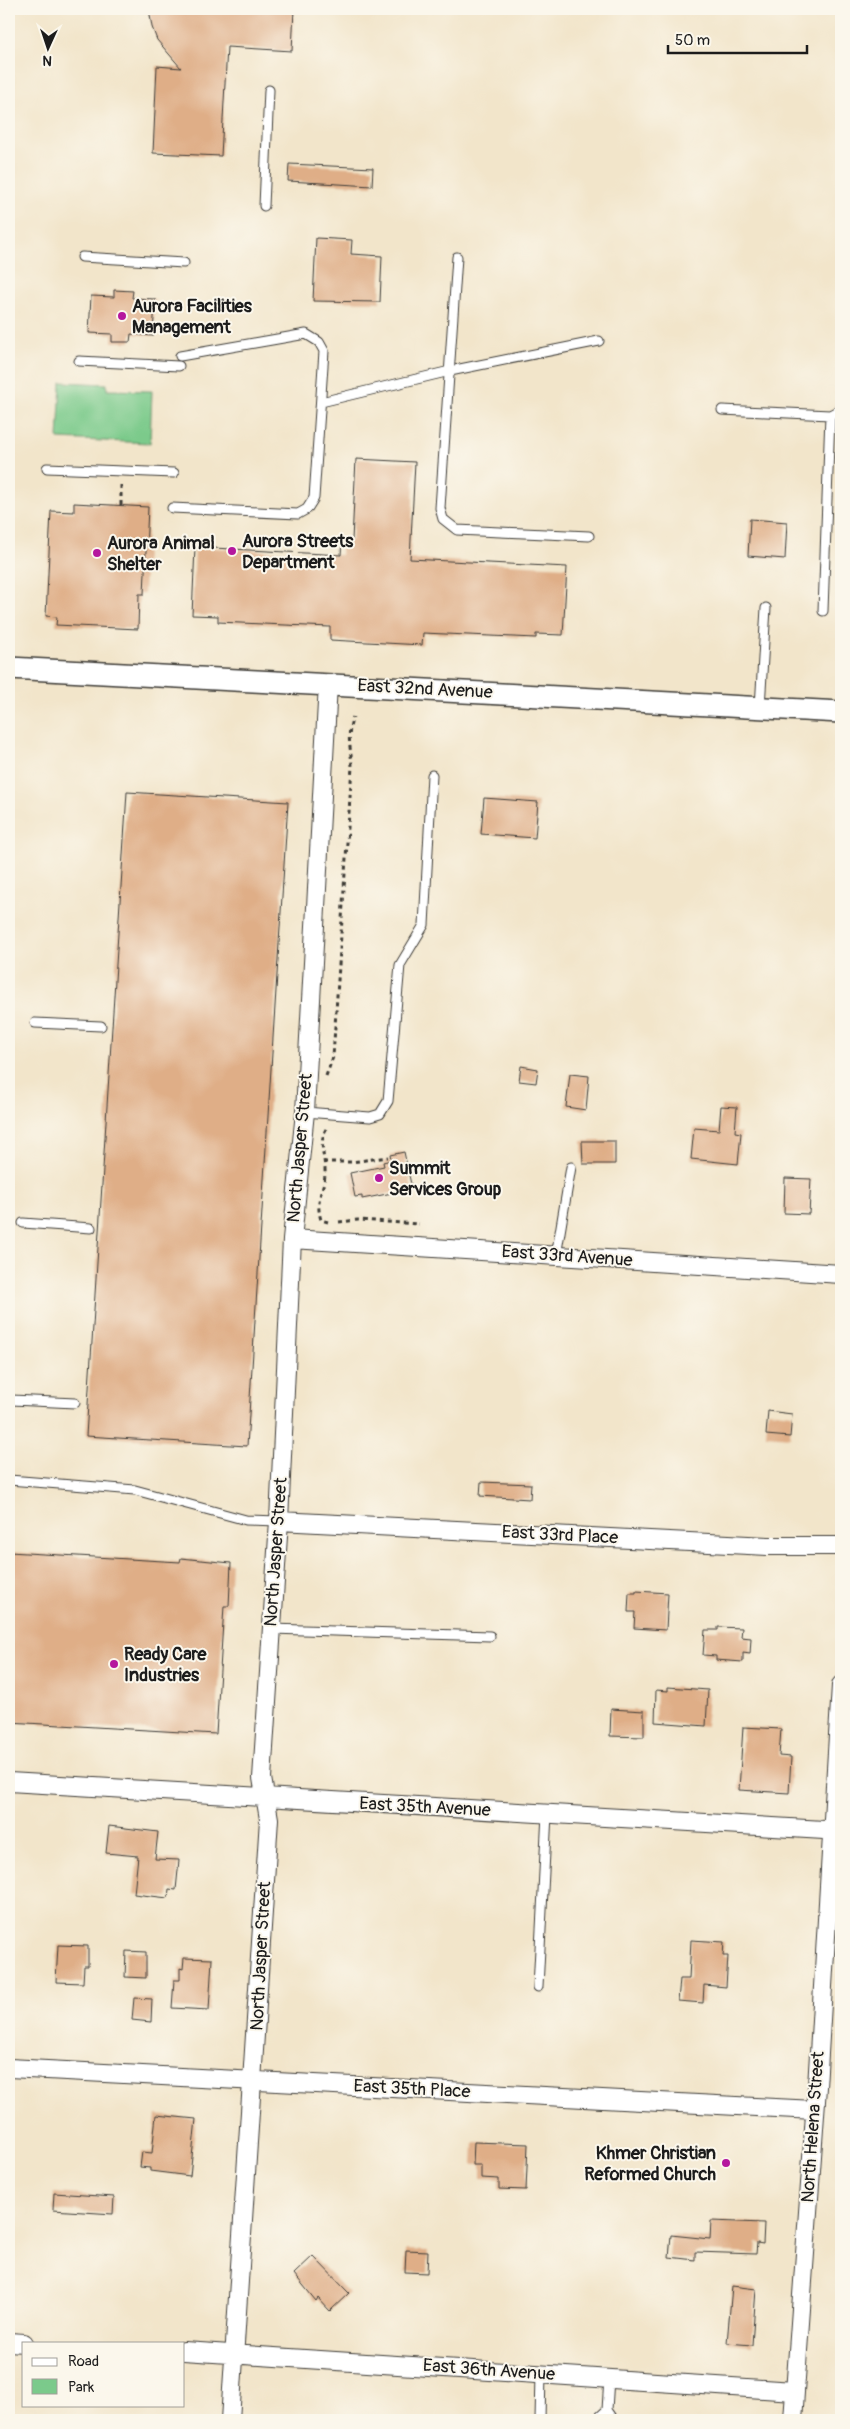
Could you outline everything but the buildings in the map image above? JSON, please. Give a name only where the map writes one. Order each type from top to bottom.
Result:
[{"type":"street","name":"East 32nd Avenue","points":[[9,668],[841,712]]},
{"type":"street","name":"North Jasper Street","points":[[230,2420],[269,1819],[262,1778],[279,1521],[292,1239],[305,1112],[328,684]]},
{"type":"street","name":"East 33rd Avenue","points":[[292,1239],[841,1274]]},
{"type":"street","name":"East 33rd Place","points":[[279,1521],[768,1546],[841,1546]]},
{"type":"street","name":"North Helena Street","points":[[793,2420],[836,1831],[841,1685]]},
{"type":"street","name":"East 35th Avenue","points":[[9,1782],[266,1799],[836,1831]]},
{"type":"street","name":"East 35th Place","points":[[9,2068],[815,2110]]},
{"type":"street","points":[[9,2342],[22,2343]]},
{"type":"street","name":"East 36th Avenue","points":[[185,2351],[794,2391]]},
{"type":"lane","points":[[264,206],[269,90]]},
{"type":"lane","points":[[82,257],[184,263]]},
{"type":"lane","points":[[457,257],[440,508],[443,519],[457,530],[588,536]]},
{"type":"lane","points":[[172,508],[298,514],[307,509],[314,498],[324,351],[319,342],[306,334],[180,356]]},
{"type":"lane","points":[[321,402],[450,371],[599,341]]},
{"type":"lane","points":[[79,360],[179,366]]},
{"type":"lane","points":[[722,410],[830,415],[841,409]]},
{"type":"lane","points":[[823,610],[830,415]]},
{"type":"lane","points":[[47,468],[174,474]]},
{"type":"lane","points":[[760,708],[766,608]]},
{"type":"lane","points":[[305,1112],[370,1117],[380,1114],[388,1101],[400,964],[424,925],[432,775]]},
{"type":"lane","points":[[35,1023],[101,1026]]},
{"type":"lane","points":[[556,1256],[571,1167]]},
{"type":"lane","points":[[22,1222],[91,1228]]},
{"type":"lane","points":[[12,1400],[75,1403]]},
{"type":"lane","points":[[9,1480],[134,1490],[246,1520],[279,1521]]},
{"type":"lane","points":[[272,1629],[490,1636]]},
{"type":"lane","points":[[538,1987],[546,1814]]},
{"type":"lane","points":[[540,2420],[541,2374]]},
{"type":"lane","points":[[609,2378],[607,2410],[614,2420]]},
{"type":"lane","points":[[596,2420],[607,2410]]},
{"type":"path","points":[[121,471],[121,506]]},
{"type":"path","points":[[324,1085],[333,1057],[352,766],[348,741],[349,727],[353,717]]},
{"type":"path","points":[[329,1118],[321,1146],[324,1183],[318,1196],[321,1220],[330,1223],[358,1220],[419,1224]]},
{"type":"path","points":[[323,1162],[351,1162],[388,1157]]},
{"type":"green space","points":[[61,382],[107,384],[107,390],[152,391],[150,443],[58,439]]},
{"type":"place","name":"Aurora Facilities Management","points":[[122,316]]},
{"type":"place","name":"Aurora Streets Department","points":[[232,551]]},
{"type":"place","name":"Aurora Animal Shelter","points":[[97,553]]},
{"type":"place","name":"Summit Services Group","points":[[379,1178]]},
{"type":"place","name":"Ready Care Industries","points":[[114,1664]]},
{"type":"place","name":"Khmer Christian Reformed Church","points":[[726,2163]]}]
